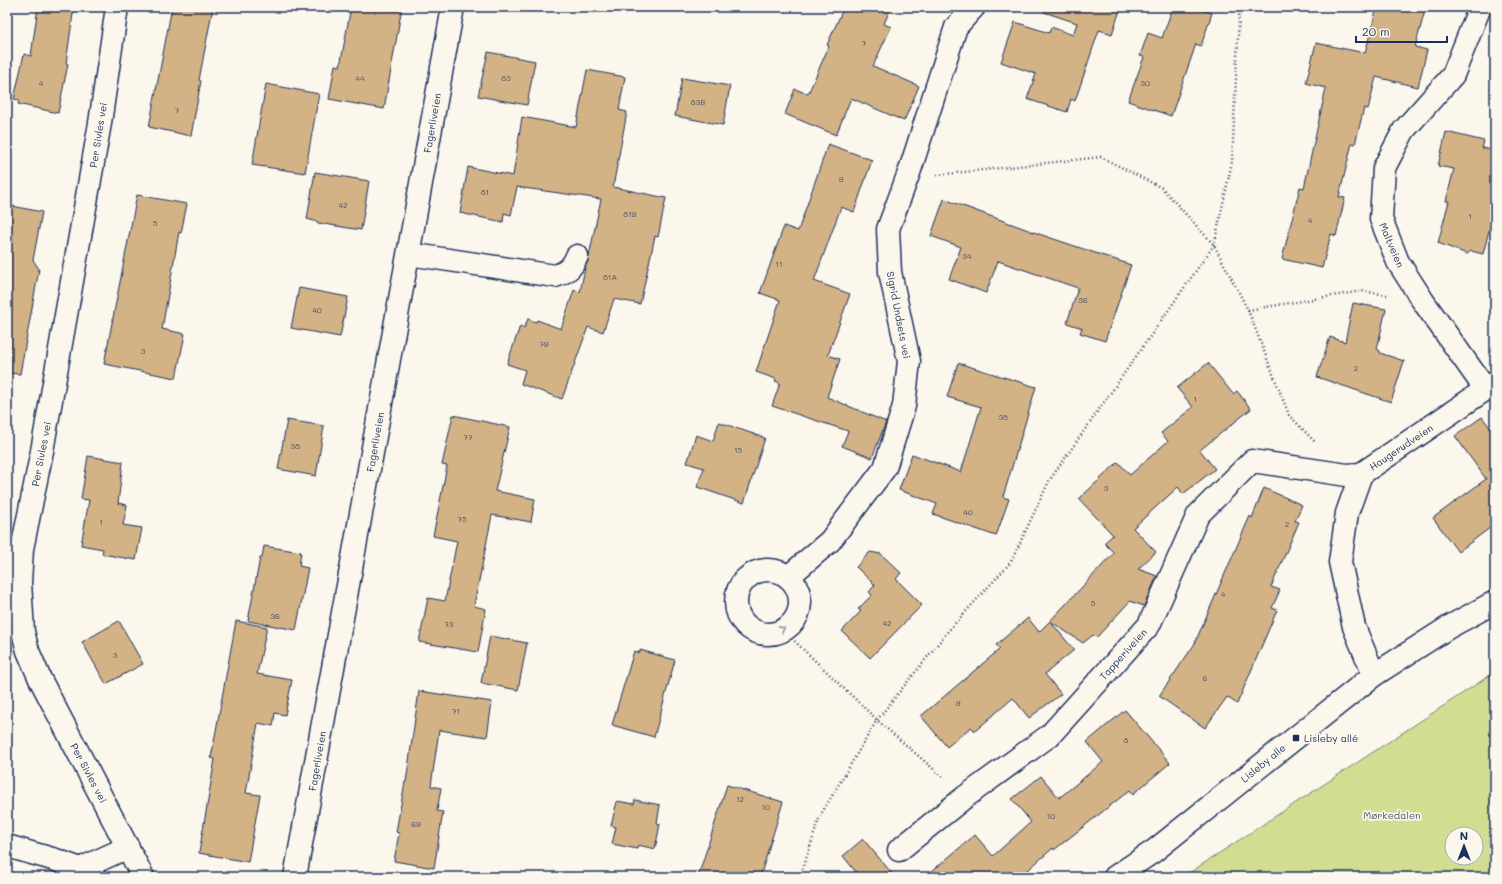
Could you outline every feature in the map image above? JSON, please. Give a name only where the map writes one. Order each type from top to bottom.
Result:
[{"type":"street","name":"Per Sivles vei","points":[[117,7],[96,147],[42,451],[22,549],[20,611],[28,651],[40,679],[143,877]]},
{"type":"street","name":"Fagerliveien","points":[[295,877],[453,7]]},
{"type":"street","name":"Sigrid Undsets vei","points":[[788,577],[830,541],[885,468],[904,406],[909,361],[890,272],[888,229],[910,170],[956,27],[974,7]]},
{"type":"street","name":"Maltveien","points":[[1480,7],[1452,75],[1404,130],[1384,168],[1381,220],[1398,262],[1423,301],[1491,386]]},
{"type":"street","points":[[409,254],[555,276],[566,272],[571,268],[577,256]]},
{"type":"street","name":"Haugerudveien","points":[[1374,675],[1354,626],[1340,562],[1354,474],[1491,386]]},
{"type":"street","name":"Tapperiveien","points":[[899,850],[965,797],[1050,735],[1149,626],[1198,515],[1252,461],[1354,474]]},
{"type":"street","points":[[765,570],[777,571],[788,577],[796,586],[800,598],[799,610],[794,621],[783,630],[771,634],[757,632],[746,625],[738,614],[736,603],[738,591],[744,581],[754,573],[765,570]]},
{"type":"street","name":"Lisleby alle","points":[[1115,877],[1154,851],[1374,675],[1449,626],[1495,602]]},
{"type":"street","points":[[7,846],[56,860],[77,873],[128,846]]},
{"type":"path","points":[[800,877],[820,816],[877,720],[948,630],[1011,562],[1048,481],[1214,245],[1232,162],[1239,15],[1241,7]]},
{"type":"path","points":[[910,170],[929,175],[1101,157],[1162,188],[1214,245],[1248,310],[1289,415],[1354,474]]},
{"type":"path","points":[[1248,310],[1362,291],[1423,301]]},
{"type":"path","points":[[783,630],[877,720],[965,797]]},
{"type":"green space","name":"Mørkedalen","points":[[1495,672],[1495,877],[1183,877]]},
{"type":"building","points":[[38,7],[74,7],[66,63],[68,64],[58,113],[18,104],[19,100],[14,99],[24,54],[31,56]]},
{"type":"building","points":[[172,7],[213,7],[199,80],[201,81],[191,136],[149,127]]},
{"type":"building","points":[[351,7],[402,7],[384,109],[329,99],[335,65],[340,66]]},
{"type":"building","points":[[844,7],[891,7],[884,24],[891,27],[873,66],[919,86],[904,121],[851,98],[836,135],[785,114],[795,89],[808,94]]},
{"type":"building","points":[[1045,7],[1121,7],[1112,34],[1099,30],[1075,101],[1071,99],[1067,112],[1027,99],[1036,74],[1001,62],[1015,22],[1049,33],[1051,27],[1073,35],[1077,23],[1044,12]]},
{"type":"building","points":[[1173,7],[1194,7],[1212,13],[1201,46],[1196,44],[1171,116],[1128,101],[1144,57],[1140,56],[1148,33],[1162,38]]},
{"type":"building","points":[[1377,7],[1426,7],[1415,47],[1427,50],[1418,87],[1376,77],[1368,109],[1364,108],[1355,144],[1352,143],[1339,197],[1345,198],[1336,236],[1331,234],[1322,268],[1282,259],[1300,187],[1304,188],[1326,88],[1306,83],[1316,43],[1365,53]]},
{"type":"building","points":[[488,52],[535,61],[527,105],[478,96]]},
{"type":"building","points":[[587,70],[625,77],[619,110],[627,112],[613,187],[666,198],[658,237],[655,236],[640,304],[614,299],[603,332],[588,327],[562,399],[521,384],[525,370],[507,364],[520,326],[524,328],[528,319],[536,322],[537,320],[561,329],[574,290],[580,292],[601,199],[517,187],[511,215],[504,213],[503,222],[460,213],[468,167],[513,176],[522,117],[576,127]]},
{"type":"building","points":[[682,78],[730,86],[723,125],[675,116]]},
{"type":"building","points":[[266,84],[319,94],[305,173],[252,165]]},
{"type":"building","points":[[1446,132],[1484,141],[1482,148],[1495,151],[1495,207],[1483,254],[1471,251],[1467,254],[1438,243],[1449,201],[1446,201],[1454,169],[1438,166]]},
{"type":"building","points":[[828,144],[872,160],[854,212],[841,207],[814,281],[850,294],[828,355],[840,359],[827,397],[886,422],[872,458],[842,446],[848,431],[772,406],[780,383],[775,381],[776,379],[756,372],[780,300],[760,293],[784,226],[798,231]]},
{"type":"building","points":[[315,172],[369,181],[361,230],[318,223],[307,219]]},
{"type":"building","points":[[137,195],[187,204],[181,233],[179,232],[162,329],[185,334],[176,378],[104,364]]},
{"type":"building","points":[[944,199],[1039,234],[1131,265],[1105,341],[1080,333],[1082,328],[1067,323],[1078,288],[998,261],[986,293],[949,279],[961,247],[931,236]]},
{"type":"building","points":[[7,205],[42,212],[33,260],[39,269],[20,374],[7,373]]},
{"type":"building","points":[[299,288],[348,297],[340,337],[291,328]]},
{"type":"building","points":[[1353,303],[1386,309],[1377,349],[1380,353],[1404,361],[1391,402],[1317,377],[1330,337],[1345,342]]},
{"type":"building","points":[[958,363],[1036,387],[1003,497],[1009,499],[996,536],[933,514],[937,504],[899,490],[912,454],[961,472],[981,407],[947,397]]},
{"type":"building","points":[[1208,363],[1233,394],[1237,391],[1251,409],[1200,450],[1215,469],[1183,494],[1178,487],[1133,528],[1156,552],[1138,569],[1157,576],[1144,606],[1130,601],[1096,638],[1093,635],[1083,643],[1050,621],[1114,553],[1104,543],[1113,535],[1079,499],[1118,462],[1130,475],[1168,441],[1161,433],[1193,407],[1177,388]]},
{"type":"building","points":[[453,415],[510,427],[495,491],[535,499],[531,522],[492,515],[474,606],[486,609],[478,652],[419,642],[428,598],[445,601],[457,541],[433,536],[447,466],[442,465]]},
{"type":"building","points":[[1482,417],[1495,434],[1495,524],[1458,552],[1433,518],[1486,479],[1455,436]]},
{"type":"building","points":[[287,420],[324,426],[316,476],[278,469]]},
{"type":"building","points":[[719,422],[765,438],[744,503],[697,487],[704,468],[687,463],[696,435],[713,441]]},
{"type":"building","points":[[88,456],[123,462],[118,503],[127,505],[123,525],[142,528],[136,560],[102,554],[103,549],[81,545],[89,500],[81,499]]},
{"type":"building","points":[[1264,488],[1302,505],[1295,521],[1299,522],[1271,587],[1280,590],[1272,608],[1277,610],[1237,704],[1227,697],[1205,728],[1159,696],[1194,645],[1250,516],[1252,518]]},
{"type":"building","points":[[264,546],[301,552],[299,566],[308,568],[296,630],[248,621],[260,558],[262,558]]},
{"type":"building","points":[[870,552],[881,554],[901,573],[896,579],[922,605],[870,658],[842,631],[861,611],[858,609],[872,595],[869,592],[875,585],[856,567]]},
{"type":"building","points":[[1028,618],[1039,632],[1050,621],[1074,650],[1045,674],[1061,694],[1029,718],[1013,698],[975,731],[971,727],[947,747],[921,716],[1000,649],[996,645]]},
{"type":"building","points":[[119,621],[143,664],[106,684],[82,642]]},
{"type":"building","points":[[236,621],[267,627],[257,674],[292,680],[285,715],[275,713],[273,726],[258,723],[246,793],[260,795],[248,862],[199,853],[215,759],[211,758]]},
{"type":"building","points":[[490,636],[527,643],[518,690],[481,683]]},
{"type":"building","points":[[640,650],[675,660],[654,737],[612,725],[634,651],[640,653]]},
{"type":"building","points":[[419,691],[492,702],[487,737],[439,730],[431,786],[441,788],[437,811],[443,812],[434,868],[394,861],[399,833],[396,832],[406,782]]},
{"type":"building","points":[[1125,710],[1170,763],[1133,794],[1130,790],[1054,850],[1053,848],[1020,877],[925,877],[975,835],[993,856],[1031,822],[1012,799],[1041,776],[1059,798],[1103,762],[1087,742]]},
{"type":"building","points":[[727,785],[783,802],[760,877],[698,877]]},
{"type":"building","points":[[635,800],[660,805],[657,823],[660,824],[655,849],[638,845],[637,849],[612,844],[616,827],[611,826],[617,801],[634,804]]},
{"type":"building","points":[[863,839],[895,877],[860,877],[843,856]]},
{"type":"place","name":"Lisleby allé","points":[[1296,738]]}]
